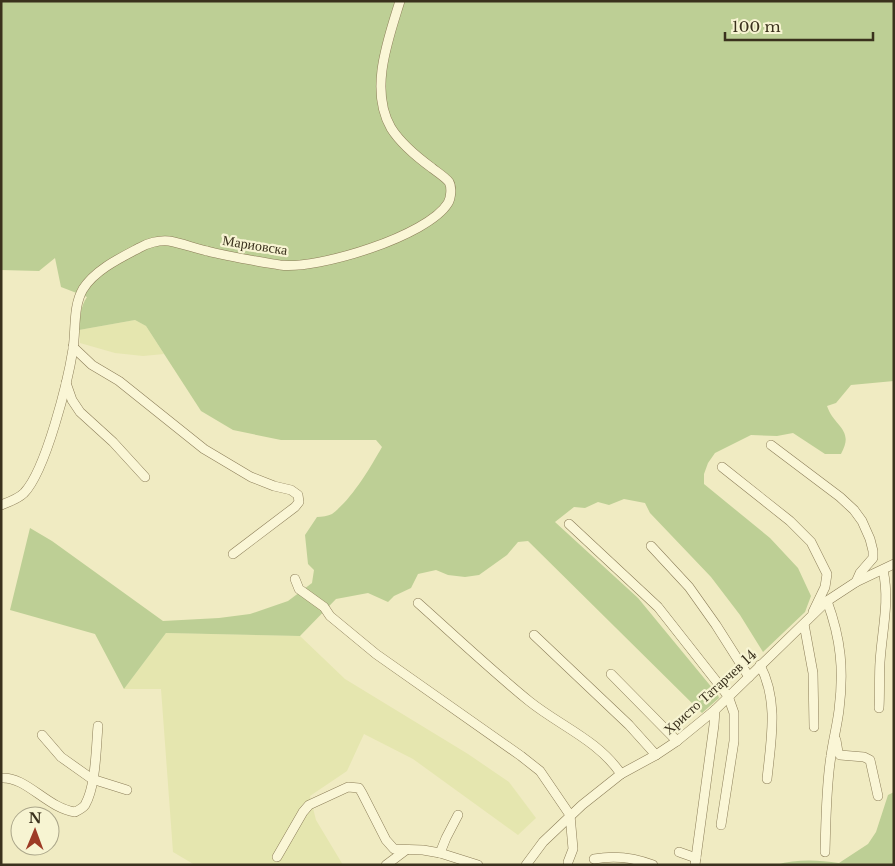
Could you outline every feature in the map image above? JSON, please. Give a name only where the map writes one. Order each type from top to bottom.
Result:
[{"type":"street","name":"Мариовска","points":[[1,505],[15,500],[25,492],[43,458],[66,383],[73,347],[78,300],[83,289],[91,279],[123,256],[145,245],[168,241],[209,252],[281,265],[306,265],[388,243],[420,226],[442,210],[449,202],[451,194],[448,182],[399,139],[386,119],[382,105],[382,73],[385,52],[400,1]]},
{"type":"street","points":[[73,347],[92,364],[119,381],[212,454],[251,477],[291,490],[298,495],[299,502],[295,506],[233,554]]},
{"type":"street","points":[[66,383],[72,400],[80,412],[113,442],[145,477]]},
{"type":"street","points":[[772,445],[840,497],[854,510],[862,521],[870,539],[873,558],[860,573],[856,582]]},
{"type":"street","points":[[722,467],[790,521],[811,542],[827,574],[826,587],[812,615]]},
{"type":"street","points":[[569,524],[658,607],[728,696],[734,712],[734,741],[721,825]]},
{"type":"street","points":[[651,546],[689,587],[749,677]]},
{"type":"street","name":"Христо Татарчев 14","points":[[526,865],[543,842],[570,815],[620,774],[678,741],[715,710],[827,601],[856,582],[894,564]]},
{"type":"street","points":[[879,708],[880,662],[887,606],[883,570]]},
{"type":"street","points":[[295,579],[299,589],[324,607],[330,616],[376,654],[533,764],[546,778],[570,815],[573,849],[568,862]]},
{"type":"street","points":[[824,852],[829,769],[840,701],[842,666],[836,626],[827,601]]},
{"type":"street","points":[[418,603],[529,701],[601,750],[613,762],[620,774]]},
{"type":"street","points":[[804,624],[813,673],[814,727]]},
{"type":"street","points":[[534,635],[629,725],[656,755]]},
{"type":"street","points":[[760,665],[767,679],[773,706],[767,778]]},
{"type":"street","points":[[611,674],[678,741]]},
{"type":"street","points":[[679,852],[695,861],[715,710]]},
{"type":"street","points":[[1,778],[9,778],[20,782],[40,797],[57,806],[76,812],[84,807],[92,779],[96,763],[98,726]]},
{"type":"street","points":[[836,727],[836,748],[840,755],[864,757],[870,760],[878,796]]},
{"type":"street","points":[[42,735],[62,756],[92,779],[126,790]]},
{"type":"street","points":[[277,857],[309,805],[341,789],[352,786],[359,788],[388,844],[394,849],[440,853],[478,865]]},
{"type":"street","points":[[440,853],[458,816]]},
{"type":"street","points":[[386,865],[399,854],[409,849]]},
{"type":"street","points":[[594,859],[627,857],[653,865]]},
{"type":"green space","points":[[1,1],[894,1],[894,381],[851,385],[836,403],[827,406],[845,433],[845,446],[841,454],[825,454],[793,433],[777,436],[751,435],[715,453],[708,463],[704,474],[704,484],[770,538],[798,568],[811,596],[805,612],[763,652],[740,615],[711,577],[650,513],[645,503],[624,499],[609,505],[598,502],[585,508],[574,507],[555,522],[638,598],[718,695],[719,698],[702,713],[528,541],[518,542],[507,555],[479,575],[465,577],[448,575],[436,570],[418,574],[411,588],[394,596],[388,602],[368,593],[336,599],[300,636],[166,633],[124,689],[95,634],[10,610],[30,528],[52,541],[163,621],[219,618],[250,614],[288,601],[312,583],[314,570],[308,564],[305,535],[317,517],[332,514],[347,500],[382,447],[376,440],[281,440],[233,430],[201,411],[146,326],[135,320],[79,330],[80,317],[87,297],[61,287],[55,258],[39,271],[1,270]]},
{"type":"green space","points":[[135,320],[146,326],[164,354],[143,356],[115,353],[80,343],[79,330]]},
{"type":"green space","points":[[166,633],[300,636],[345,679],[468,754],[509,782],[536,818],[518,835],[413,759],[364,734],[347,771],[310,796],[316,820],[343,865],[195,865],[173,852],[161,689],[124,689]]},
{"type":"green space","points":[[894,792],[894,865],[776,865],[807,861],[839,863],[868,844],[876,832],[888,795]]}]
